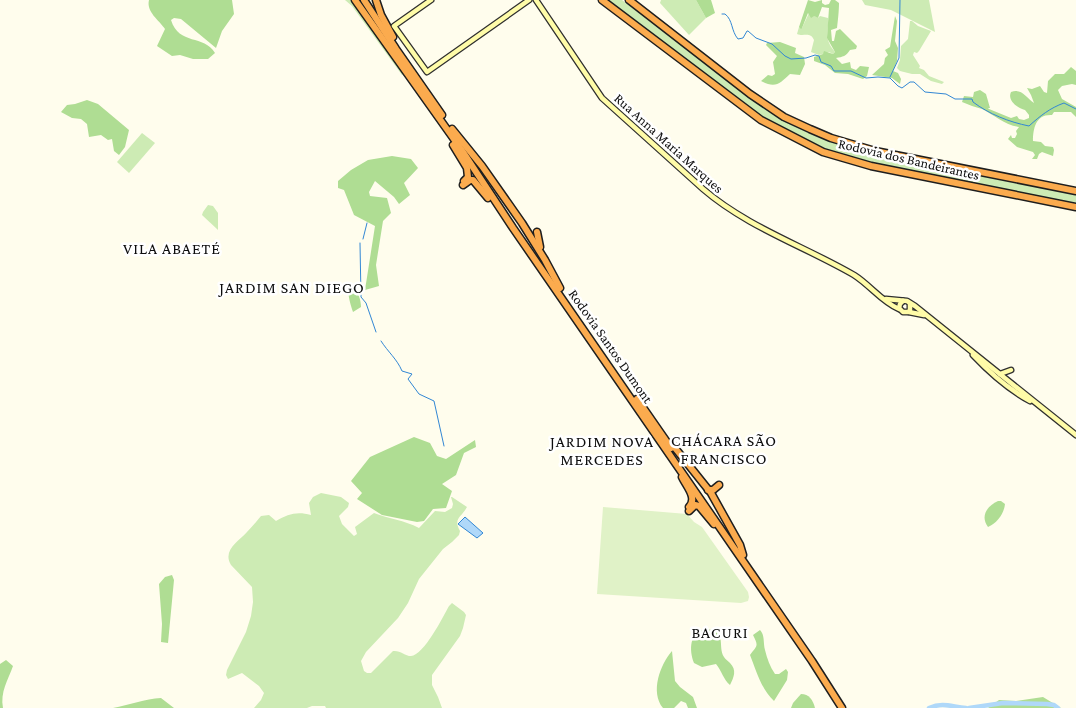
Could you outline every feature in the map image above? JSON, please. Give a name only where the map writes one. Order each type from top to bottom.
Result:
[{"type":"highway","name":"Rodovia Santos Dumont","points":[[354,0],[444,126],[665,447],[809,649],[847,708]]},
{"type":"highway","name":"Rodovia Santos Dumont","points":[[364,0],[453,131],[482,166],[545,260],[562,290],[654,422],[842,708]]},
{"type":"highway","points":[[376,0],[384,22],[412,72]]},
{"type":"highway","name":"Rodovia dos Bandeirantes","points":[[629,0],[750,94],[784,116],[831,138],[875,151],[1076,191]]},
{"type":"highway","name":"Rodovia dos Bandeirantes","points":[[604,2],[761,120],[823,152],[871,166],[1076,207]]},
{"type":"highway","points":[[444,126],[468,171],[468,177],[462,184],[470,180],[474,181],[513,228]]},
{"type":"highway","points":[[482,166],[493,176],[498,175]]},
{"type":"highway","points":[[537,232],[545,260]]},
{"type":"highway","points":[[654,422],[708,490],[740,545],[742,556]]},
{"type":"highway","points":[[665,447],[691,494],[742,556]]},
{"type":"highway","points":[[708,490],[720,487],[713,498]]},
{"type":"highway","points":[[691,494],[693,502],[688,510],[695,505],[700,506]]},
{"type":"main road","points":[[431,0],[394,26],[426,72],[529,0]]},
{"type":"main road","name":"Rua Anna Maria Marques","points":[[536,0],[594,87],[612,108],[717,201],[863,281],[900,310]]},
{"type":"main road","points":[[883,298],[907,301],[1076,437]]},
{"type":"main road","points":[[902,301],[900,310],[903,312],[928,317]]},
{"type":"main road","points":[[908,312],[911,308],[910,304]]},
{"type":"main road","points":[[965,347],[993,375],[1076,437]]},
{"type":"main road","points":[[1000,374],[1011,370]]},
{"type":"green space","points":[[149,0],[232,0],[234,14],[222,31],[216,48],[181,19],[174,18],[171,20],[180,33],[205,43],[215,53],[208,59],[193,59],[180,55],[172,56],[157,46],[165,29],[151,12]]},
{"type":"green space","points":[[345,0],[351,0],[405,73],[402,75],[352,6]]},
{"type":"green space","points":[[606,0],[622,0],[751,99],[806,132],[869,154],[1076,195],[1076,205],[862,162],[820,148],[764,119]]},
{"type":"green space","points":[[661,0],[696,0],[706,18],[689,35],[660,3]]},
{"type":"green space","points":[[696,0],[711,0],[715,13],[706,18]]},
{"type":"green space","points":[[808,0],[815,2],[822,0],[822,3],[825,5],[829,4],[831,0],[839,3],[837,28],[831,30],[832,41],[834,41],[836,31],[840,29],[857,46],[856,49],[850,50],[844,56],[836,58],[842,64],[850,62],[851,68],[856,70],[860,66],[869,67],[867,76],[863,79],[848,74],[835,73],[825,65],[814,61],[814,57],[823,54],[824,51],[833,54],[835,52],[827,38],[829,8],[822,7],[818,18],[814,16],[811,18],[808,13],[802,28],[799,27]]},
{"type":"green space","points":[[862,0],[929,0],[935,32],[891,10],[865,5]]},
{"type":"green space","points":[[809,13],[818,18],[820,16],[828,18],[827,35],[829,43],[835,52],[833,54],[829,52],[819,55],[811,52],[814,40],[812,37],[797,34],[799,27],[802,28]]},
{"type":"green space","points":[[895,16],[897,21],[895,41],[898,48],[897,61],[893,71],[898,73],[901,79],[900,84],[892,78],[872,75],[884,64],[885,58],[888,55],[885,50],[890,47]]},
{"type":"green space","points":[[910,21],[931,31],[919,51],[917,53],[914,52],[913,55],[920,66],[919,68],[924,70],[929,76],[944,82],[942,84],[931,81],[920,74],[900,71],[897,68],[900,60],[901,46],[908,39]]},
{"type":"green space","points":[[780,42],[796,48],[795,53],[804,57],[805,64],[800,75],[790,74],[777,84],[770,85],[761,81],[768,75],[772,76],[775,74],[773,62],[777,56],[766,45],[767,43]]},
{"type":"green space","points":[[1071,67],[1076,71],[1076,85],[1062,86],[1058,90],[1062,99],[1076,107],[1076,117],[1071,112],[1054,112],[1052,115],[1039,119],[1034,131],[1033,141],[1053,147],[1053,156],[1042,152],[1037,159],[1032,159],[1035,155],[1033,152],[1017,147],[1008,139],[1011,135],[1012,138],[1015,138],[1019,127],[1004,122],[982,109],[962,102],[964,96],[973,97],[974,92],[980,90],[986,94],[989,109],[1011,118],[1017,116],[1019,119],[1024,120],[1029,118],[1029,115],[1012,101],[1010,98],[1011,92],[1021,92],[1034,103],[1027,88],[1032,89],[1040,86],[1047,93],[1048,81],[1055,74],[1064,74]]},
{"type":"green space","points":[[87,100],[98,104],[129,130],[125,147],[119,155],[114,151],[112,139],[108,140],[101,135],[89,137],[87,124],[81,119],[72,118],[61,112],[67,105]]},
{"type":"green space","points":[[142,133],[155,143],[129,173],[117,162]]},
{"type":"green space","points":[[392,156],[411,159],[418,168],[404,183],[410,195],[399,204],[394,197],[375,181],[369,192],[370,196],[387,198],[391,213],[383,221],[376,265],[379,286],[365,290],[375,226],[354,215],[344,190],[338,188],[338,181],[351,170],[368,160]]},
{"type":"green space","points":[[208,205],[213,206],[218,213],[218,230],[202,215]]},
{"type":"green space","points":[[350,282],[357,292],[361,304],[361,307],[353,312],[348,293]]},
{"type":"green space","points":[[414,437],[430,443],[437,456],[446,459],[475,440],[476,447],[464,453],[456,475],[442,484],[452,491],[446,508],[433,509],[424,521],[417,522],[382,515],[357,499],[362,493],[351,481],[370,457]]},
{"type":"green space","points":[[321,493],[341,497],[349,503],[348,507],[339,516],[342,524],[354,536],[357,534],[355,527],[374,513],[419,528],[435,511],[445,512],[452,508],[451,497],[467,507],[457,523],[460,531],[459,535],[443,549],[419,579],[408,603],[398,618],[366,652],[361,661],[364,671],[371,673],[393,651],[409,656],[416,654],[427,643],[452,603],[466,615],[460,636],[432,675],[432,685],[442,708],[326,708],[325,706],[312,706],[307,708],[254,708],[264,693],[259,686],[242,673],[228,679],[226,675],[227,670],[246,632],[253,602],[252,587],[231,565],[229,560],[230,550],[261,516],[269,515],[276,521],[293,514],[311,515],[309,503],[313,497]]},
{"type":"green space","points":[[998,501],[1005,504],[1002,515],[988,527],[985,519],[986,512]]},
{"type":"green space","points":[[603,507],[687,514],[702,527],[748,592],[748,601],[741,603],[597,594]]},
{"type":"green space","points":[[172,575],[174,580],[168,643],[161,642],[162,624],[159,584],[165,577]]},
{"type":"green space","points":[[706,629],[713,630],[720,636],[724,658],[734,668],[734,676],[730,685],[716,664],[702,667],[694,663],[691,653],[693,638],[700,631]]},
{"type":"green space","points":[[760,630],[768,659],[775,674],[779,674],[786,669],[788,672],[787,680],[774,701],[762,685],[750,655],[756,646],[753,635]]},
{"type":"green space","points":[[672,651],[675,681],[693,697],[697,708],[688,708],[686,703],[681,701],[674,708],[663,708],[659,702],[657,687],[660,671]]},
{"type":"green space","points":[[6,660],[13,666],[4,691],[3,708],[0,708],[0,664]]},
{"type":"green space","points":[[801,694],[810,698],[815,708],[791,708]]},
{"type":"green space","points":[[1043,697],[1061,708],[988,708],[999,700],[1016,701]]},
{"type":"green space","points":[[161,698],[174,708],[113,708],[149,700]]},
{"type":"water","points":[[465,517],[483,533],[477,538],[458,524]]},
{"type":"waterway","points":[[890,77],[899,58],[900,0]]},
{"type":"waterway","points":[[722,14],[728,16],[738,39],[743,38],[748,31],[756,38],[772,44],[791,59],[815,55],[819,56],[821,62],[831,66],[834,71],[851,71],[866,78],[890,78],[902,88],[910,82],[914,82],[925,92],[946,94],[955,99],[972,99],[973,102],[992,114],[1029,126],[1054,107],[1064,103],[1076,109]]},
{"type":"waterway","points":[[363,239],[367,223]]},
{"type":"waterway","points":[[360,243],[361,297],[366,303],[376,332]]},
{"type":"waterway","points":[[381,341],[402,371],[412,374],[408,379],[419,394],[434,401],[444,446]]},
{"type":"waterway","points":[[969,708],[1003,703],[1047,704],[1058,708]]},
{"type":"waterway","points":[[929,708],[943,705],[966,708]]},
{"type":"district","name":"VILA ABAETÉ","points":[[172,248]]},
{"type":"district","name":"JARDIM SAN DIEGO","points":[[292,287]]},
{"type":"district","name":"CHÁCARA SÃO FRANCISCO","points":[[724,449]]},
{"type":"district","name":"JARDIM NOVA MERCEDES","points":[[602,450]]},
{"type":"district","name":"BACURI","points":[[720,632]]}]
